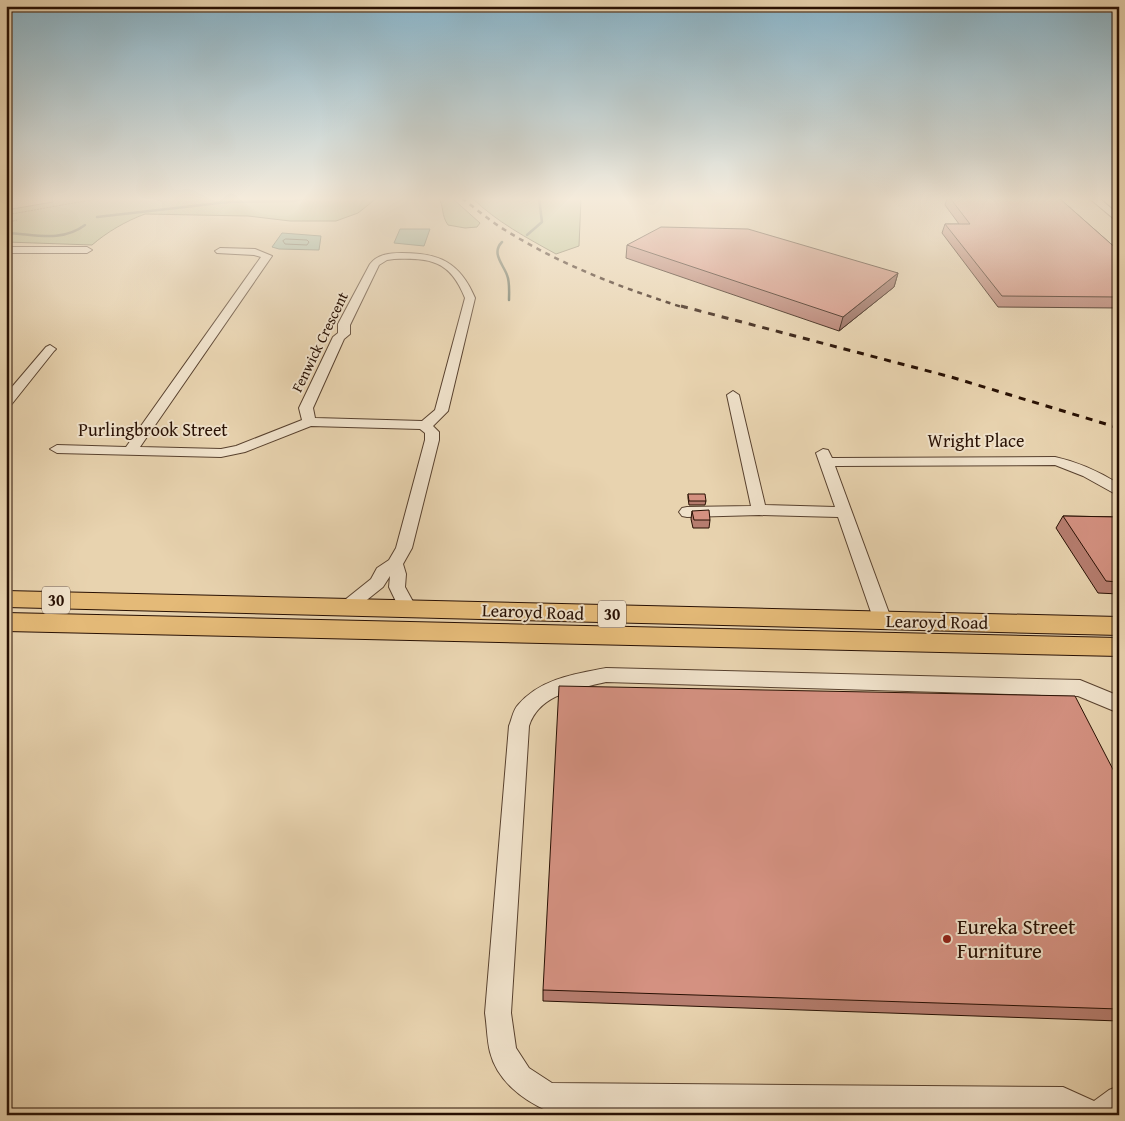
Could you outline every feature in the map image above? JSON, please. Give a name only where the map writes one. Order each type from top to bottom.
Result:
[{"type":"main road","name":"Learoyd Road","points":[[6,599],[1119,626]]},
{"type":"main road","name":"Learoyd Road","points":[[6,622],[1119,648]]},
{"type":"street","points":[[130,451],[267,256],[255,252],[220,251]]},
{"type":"street","name":"Fenwick Crescent","points":[[309,422],[306,408],[339,337],[344,334],[344,324],[375,264],[380,259],[389,256],[423,256],[438,260],[453,272],[470,298],[441,411],[425,426]]},
{"type":"street","points":[[6,402],[50,349]]},
{"type":"street","points":[[733,396],[759,510]]},
{"type":"street","name":"Purlingbrook Street","points":[[57,449],[228,452],[309,422],[418,424],[425,426]]},
{"type":"street","points":[[347,607],[372,588],[383,572],[395,564],[404,548],[432,440],[432,432],[425,426]]},
{"type":"street","name":"Wright Place","points":[[883,621],[824,456],[1055,461],[1087,470],[1119,491]]},
{"type":"street","points":[[686,512],[759,510],[844,512]]},
{"type":"street","points":[[395,564],[398,574],[397,588],[408,609]]},
{"type":"street","points":[[1092,1115],[1062,1101],[548,1096],[519,1078],[503,1052],[498,1013],[519,726],[524,711],[544,693],[567,683],[606,676],[1080,688],[1119,705]]},
{"type":"street","points":[[1099,1115],[1119,1100]]},
{"type":"shaded area","points":[[549,250],[567,250],[556,254]]},
{"type":"building","points":[[643,250],[821,250],[898,273],[843,317]]},
{"type":"building","points":[[966,250],[1119,251],[1119,297],[1002,296]]},
{"type":"building","points":[[688,494],[705,494],[706,501],[689,501]]},
{"type":"building","points":[[709,510],[710,520],[694,520],[692,511]]},
{"type":"building","points":[[1063,516],[1119,517],[1119,582],[1106,581]]},
{"type":"building","points":[[559,686],[1075,696],[1119,781],[1119,1009],[543,990]]},
{"type":"waterway","points":[[498,250],[499,258],[508,278],[509,300]]},
{"type":"railway","points":[[541,250],[592,275],[685,308]]},
{"type":"railway","points":[[681,306],[951,377],[1119,428]]},
{"type":"place","name":"Eureka Street Furniture","points":[[947,939]]}]
